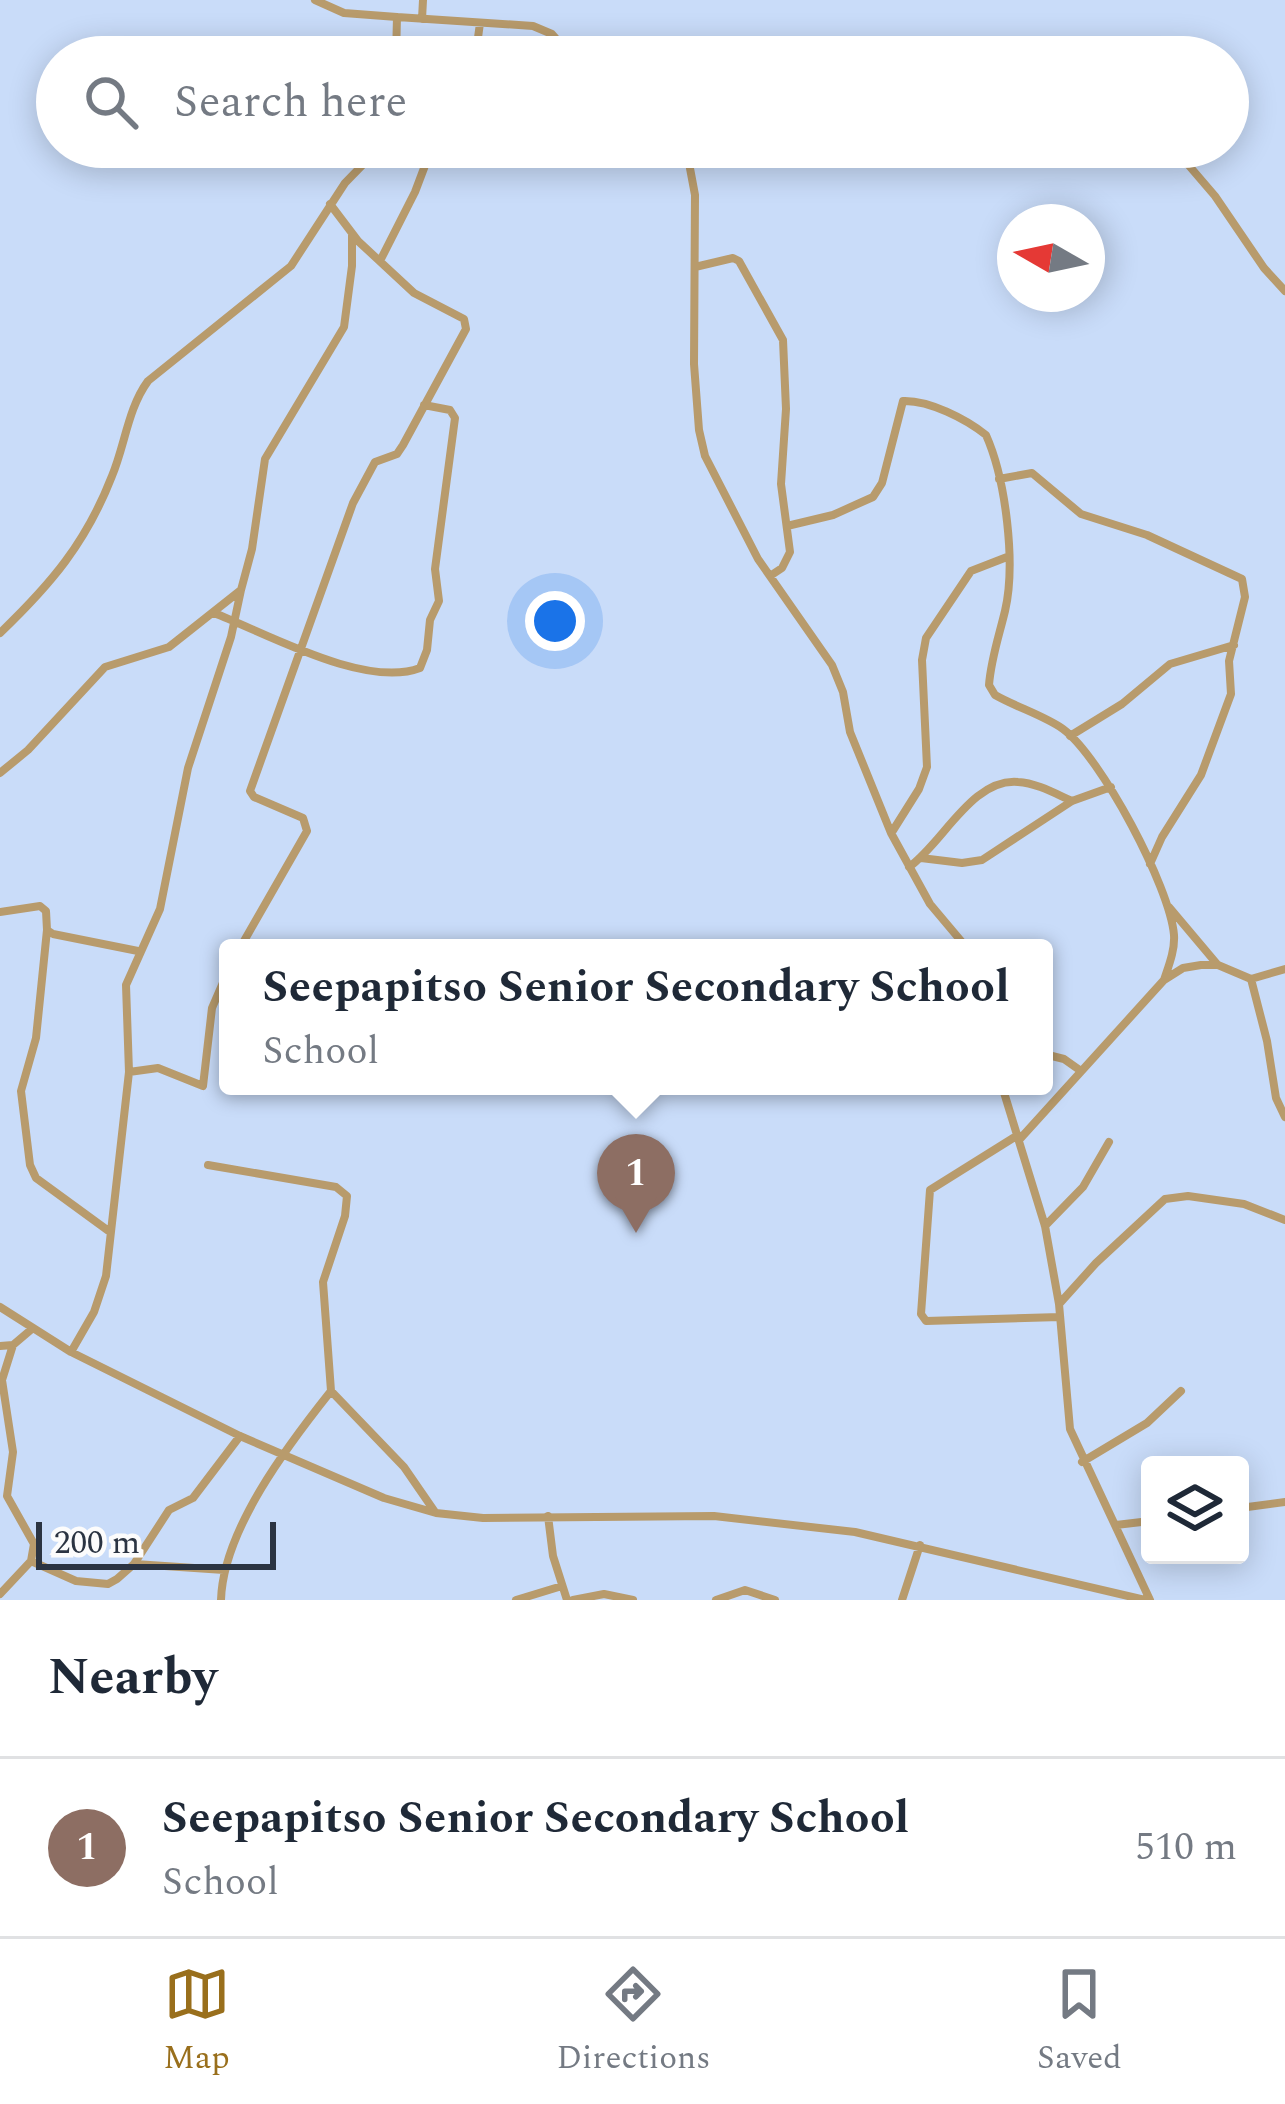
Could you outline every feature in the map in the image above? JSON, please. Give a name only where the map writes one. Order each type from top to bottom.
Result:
[{"type":"street","points":[[315,0],[344,13],[543,28],[551,36]]},
{"type":"street","points":[[422,19],[423,0]]},
{"type":"street","points":[[397,36],[398,17]]},
{"type":"street","points":[[478,36],[480,22]]},
{"type":"street","points":[[0,633],[72,557],[89,528],[113,476],[142,389],[171,359],[291,266],[330,204],[362,168]]},
{"type":"street","points":[[381,259],[424,168]]},
{"type":"street","points":[[690,168],[695,195],[694,364],[701,442],[727,505],[832,665],[843,692],[850,732],[891,833],[941,920],[959,939]]},
{"type":"street","points":[[1191,168],[1285,291]]},
{"type":"street","points":[[245,939],[307,831],[303,818],[250,791],[321,583],[367,475],[375,462],[397,454],[467,325],[458,314],[415,292],[352,233],[330,204]]},
{"type":"street","points":[[71,1352],[100,1296],[111,1233],[129,1072],[126,986],[160,909],[188,768],[252,549],[265,460],[344,326],[352,233]]},
{"type":"street","points":[[695,267],[733,258],[739,261],[783,340],[786,409],[781,484],[790,553],[770,576]]},
{"type":"street","points":[[787,526],[833,515],[873,496],[882,483],[903,401],[961,419],[986,435],[999,479],[1007,557],[1005,610],[989,685],[995,695],[1060,727],[1111,788],[1163,898],[1174,940],[1164,980]]},
{"type":"street","points":[[214,613],[275,642],[387,674],[419,668],[439,601],[435,568],[454,418],[450,410],[424,405]]},
{"type":"street","points":[[999,479],[1032,473],[1081,514],[1147,535],[1242,580],[1246,597],[1229,661],[1231,694],[1207,762],[1149,866]]},
{"type":"street","points":[[891,833],[927,767],[922,660],[926,638],[964,578],[1007,557]]},
{"type":"street","points":[[0,773],[28,750],[105,667],[160,652],[241,590]]},
{"type":"street","points":[[0,619],[12,621]]},
{"type":"street","points":[[1070,736],[1122,704],[1170,664],[1234,644]]},
{"type":"street","points":[[909,867],[972,801],[1002,783],[1032,785],[1072,801]]},
{"type":"street","points":[[921,858],[962,863],[982,860],[1072,801],[1111,788]]},
{"type":"street","points":[[1163,898],[1218,965]]},
{"type":"street","points":[[0,912],[42,906],[46,911],[36,1037],[21,1091],[31,1169],[56,1194],[111,1233]]},
{"type":"street","points":[[46,931],[138,951]]},
{"type":"street","points":[[1060,1317],[943,1322],[922,1318],[930,1190],[1018,1137],[1164,980],[1188,967],[1218,965],[1251,979],[1285,969]]},
{"type":"street","points":[[1251,979],[1276,1098],[1285,1118]]},
{"type":"street","points":[[129,1072],[158,1068],[203,1086],[212,1008],[219,991]]},
{"type":"street","points":[[1053,1056],[1081,1071]]},
{"type":"street","points":[[1005,1095],[1045,1226],[1059,1304],[1070,1429],[1147,1600]]},
{"type":"street","points":[[1045,1226],[1083,1186],[1109,1142]]},
{"type":"street","points":[[208,1165],[336,1187],[347,1196],[323,1282],[331,1391],[250,1511],[224,1570],[221,1600]]},
{"type":"street","points":[[1059,1304],[1166,1199],[1188,1196],[1244,1204],[1285,1220]]},
{"type":"street","points":[[0,1306],[71,1352],[240,1436],[384,1498],[436,1514],[654,1520],[714,1516],[855,1532],[1147,1600]]},
{"type":"street","points":[[0,1594],[31,1561],[34,1544],[7,1496],[13,1452],[2,1381],[13,1345],[33,1328]]},
{"type":"street","points":[[0,1346],[13,1345]]},
{"type":"street","points":[[331,1391],[404,1467],[436,1514]]},
{"type":"street","points":[[1082,1462],[1148,1423],[1181,1391]]},
{"type":"street","points":[[31,1561],[63,1576],[97,1584],[116,1579],[134,1564],[169,1510],[193,1498],[240,1436]]},
{"type":"street","points":[[1249,1507],[1285,1502]]},
{"type":"street","points":[[548,1516],[553,1556],[570,1600],[604,1594],[633,1600]]},
{"type":"street","points":[[1116,1526],[1141,1522]]},
{"type":"street","points":[[902,1600],[920,1545]]},
{"type":"street","points":[[134,1564],[224,1570]]},
{"type":"street","points":[[516,1600],[562,1586]]},
{"type":"street","points":[[716,1600],[745,1590],[775,1600]]},
{"type":"street","points":[[1111,1600],[1121,1592]]},
{"type":"place","name":"Seepapitso Senior Secondary School","points":[[636,1233]]}]
